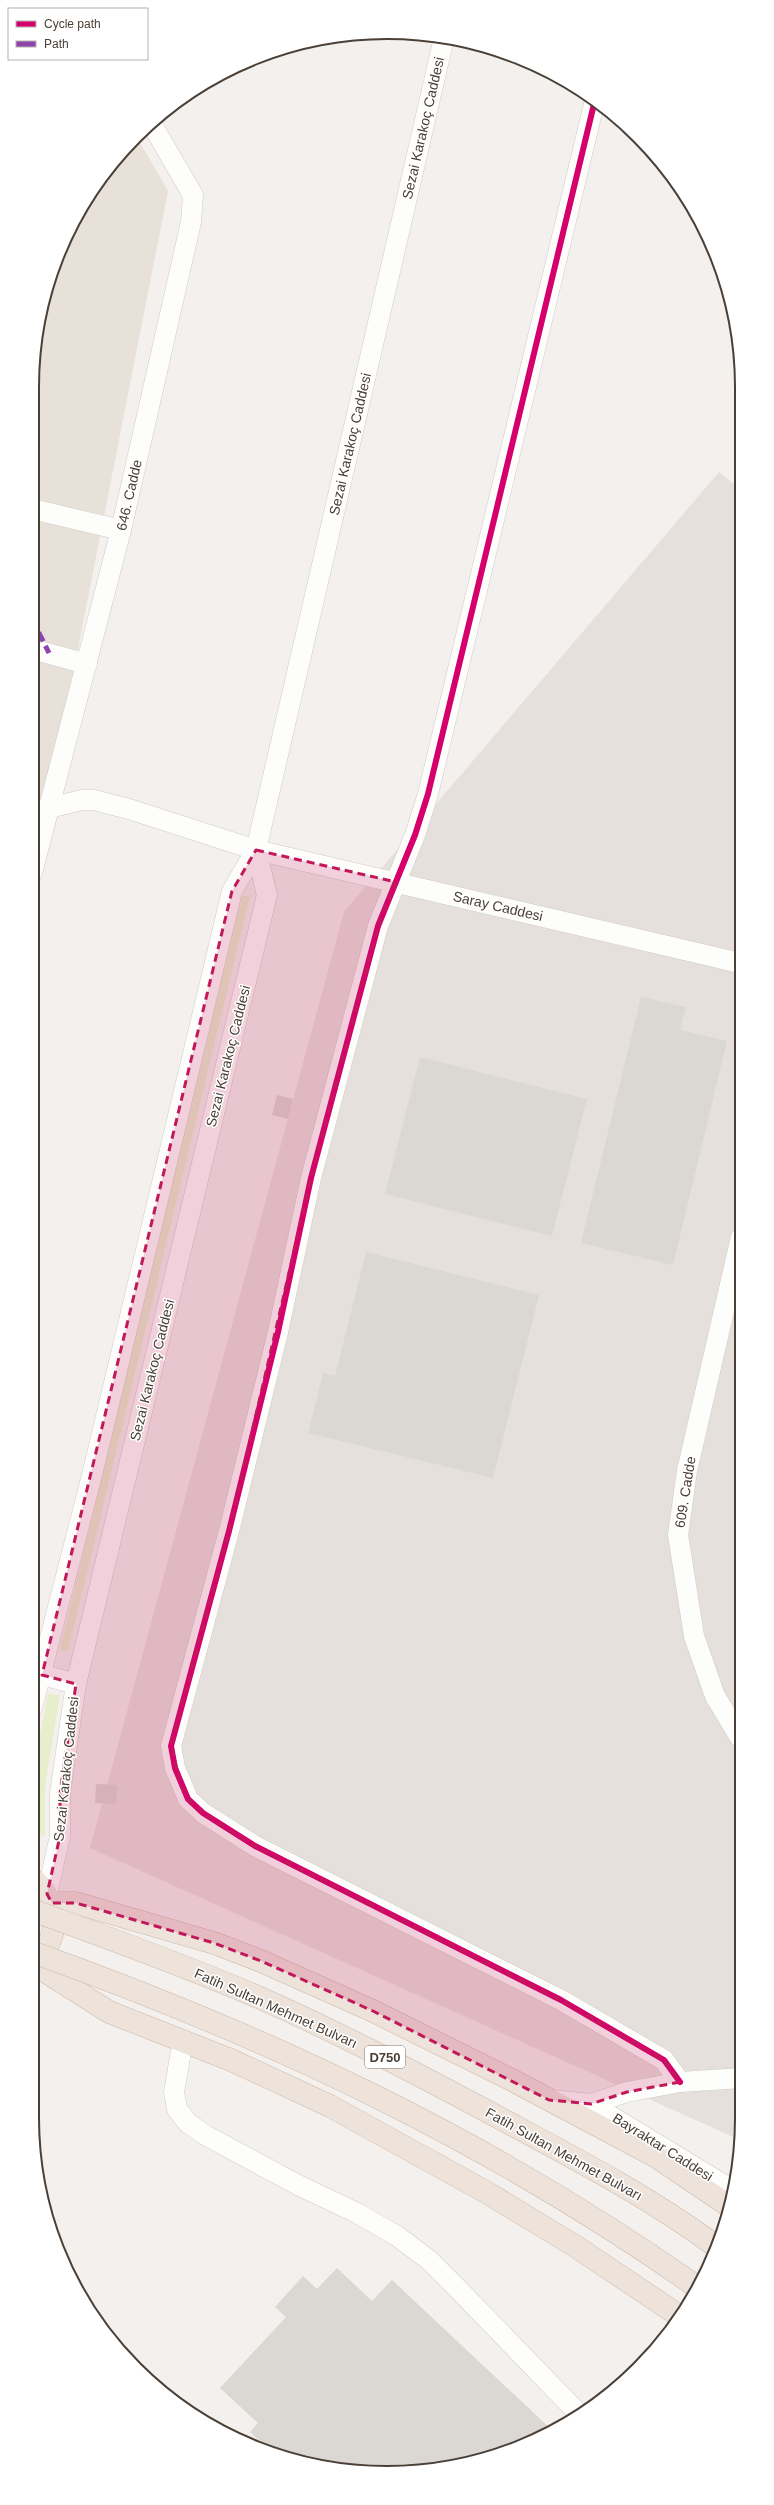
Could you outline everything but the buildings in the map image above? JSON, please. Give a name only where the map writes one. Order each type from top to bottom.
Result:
[{"type":"highway","points":[[39,1893],[54,1918],[53,1933],[45,1947],[39,1953]]},
{"type":"highway","points":[[44,1903],[76,1903],[214,1943],[261,1961],[373,2011],[549,2100],[655,2156],[724,2203]]},
{"type":"highway","name":"Fatih Sultan Mehmet Bulvarı","points":[[44,1903],[168,1961],[257,1997],[343,2036],[566,2154],[636,2193],[712,2244]]},
{"type":"highway","name":"D750","points":[[39,1955],[188,2011],[385,2099],[554,2192],[637,2244],[693,2284]]},
{"type":"highway","points":[[39,1967],[109,2012],[183,2040],[330,2106],[486,2192],[575,2246],[675,2313]]},
{"type":"street","name":"Sezai Karakoç Caddesi","points":[[39,1665],[232,891],[256,850],[443,44]]},
{"type":"street","points":[[593,107],[428,794],[396,882],[378,926],[311,1178],[278,1332],[229,1531],[171,1746],[175,1768],[188,1799],[203,1813],[255,1846],[561,2000],[664,2060],[680,2082]]},
{"type":"street","name":"646. Cadde","points":[[40,811],[87,664],[121,530],[193,206],[193,195],[154,129]]},
{"type":"street","points":[[39,511],[121,530]]},
{"type":"street","points":[[39,651],[87,664]]},
{"type":"street","name":"Saray Caddesi","points":[[40,811],[82,800],[94,800],[129,809],[256,850],[735,962]]},
{"type":"street","name":"Sezai Karakoç Caddesi","points":[[44,1903],[60,1836],[60,1793],[76,1684],[267,895],[256,850]]},
{"type":"street","name":"609. Cadde","points":[[735,1259],[687,1471],[678,1536],[694,1636],[715,1696],[735,1730]]},
{"type":"street","points":[[39,1674],[76,1684]]},
{"type":"street","points":[[183,2040],[174,2092],[177,2109],[188,2122],[212,2139],[298,2185],[357,2213],[397,2236],[429,2260],[575,2410]]},
{"type":"street","points":[[549,2100],[591,2104],[627,2092],[680,2082],[735,2078]]},
{"type":"street","name":"Bayraktar Caddesi","points":[[591,2104],[728,2187]]},
{"type":"highlighted area","points":[[256,850],[396,882],[378,926],[311,1178],[229,1531],[171,1746],[181,1785],[188,1799],[203,1813],[255,1846],[561,2000],[664,2060],[680,2082],[627,2092],[591,2104],[549,2100],[373,2011],[261,1961],[214,1943],[76,1903],[52,1903],[47,1894],[60,1836],[60,1793],[76,1684],[42,1675],[232,891]]},
{"type":"shaded area","points":[[140,142],[168,191],[40,842],[39,387],[42,342],[57,275],[75,233],[86,213],[111,175]]},
{"type":"shaded area","points":[[719,472],[735,485],[734,2137],[90,1848],[344,912]]},
{"type":"green space","points":[[242,896],[250,896],[68,1651],[60,1650]]},
{"type":"green space","points":[[48,1694],[60,1695],[45,1786],[45,1836],[39,1835],[39,1739]]},
{"type":"marked path","points":[[39,633],[49,653]]},
{"type":"cycle path","points":[[593,107],[428,794],[415,835],[378,926],[311,1178],[278,1332],[229,1531],[171,1746],[175,1768],[188,1799],[203,1813],[255,1846],[561,2000],[664,2060],[680,2082]]}]
